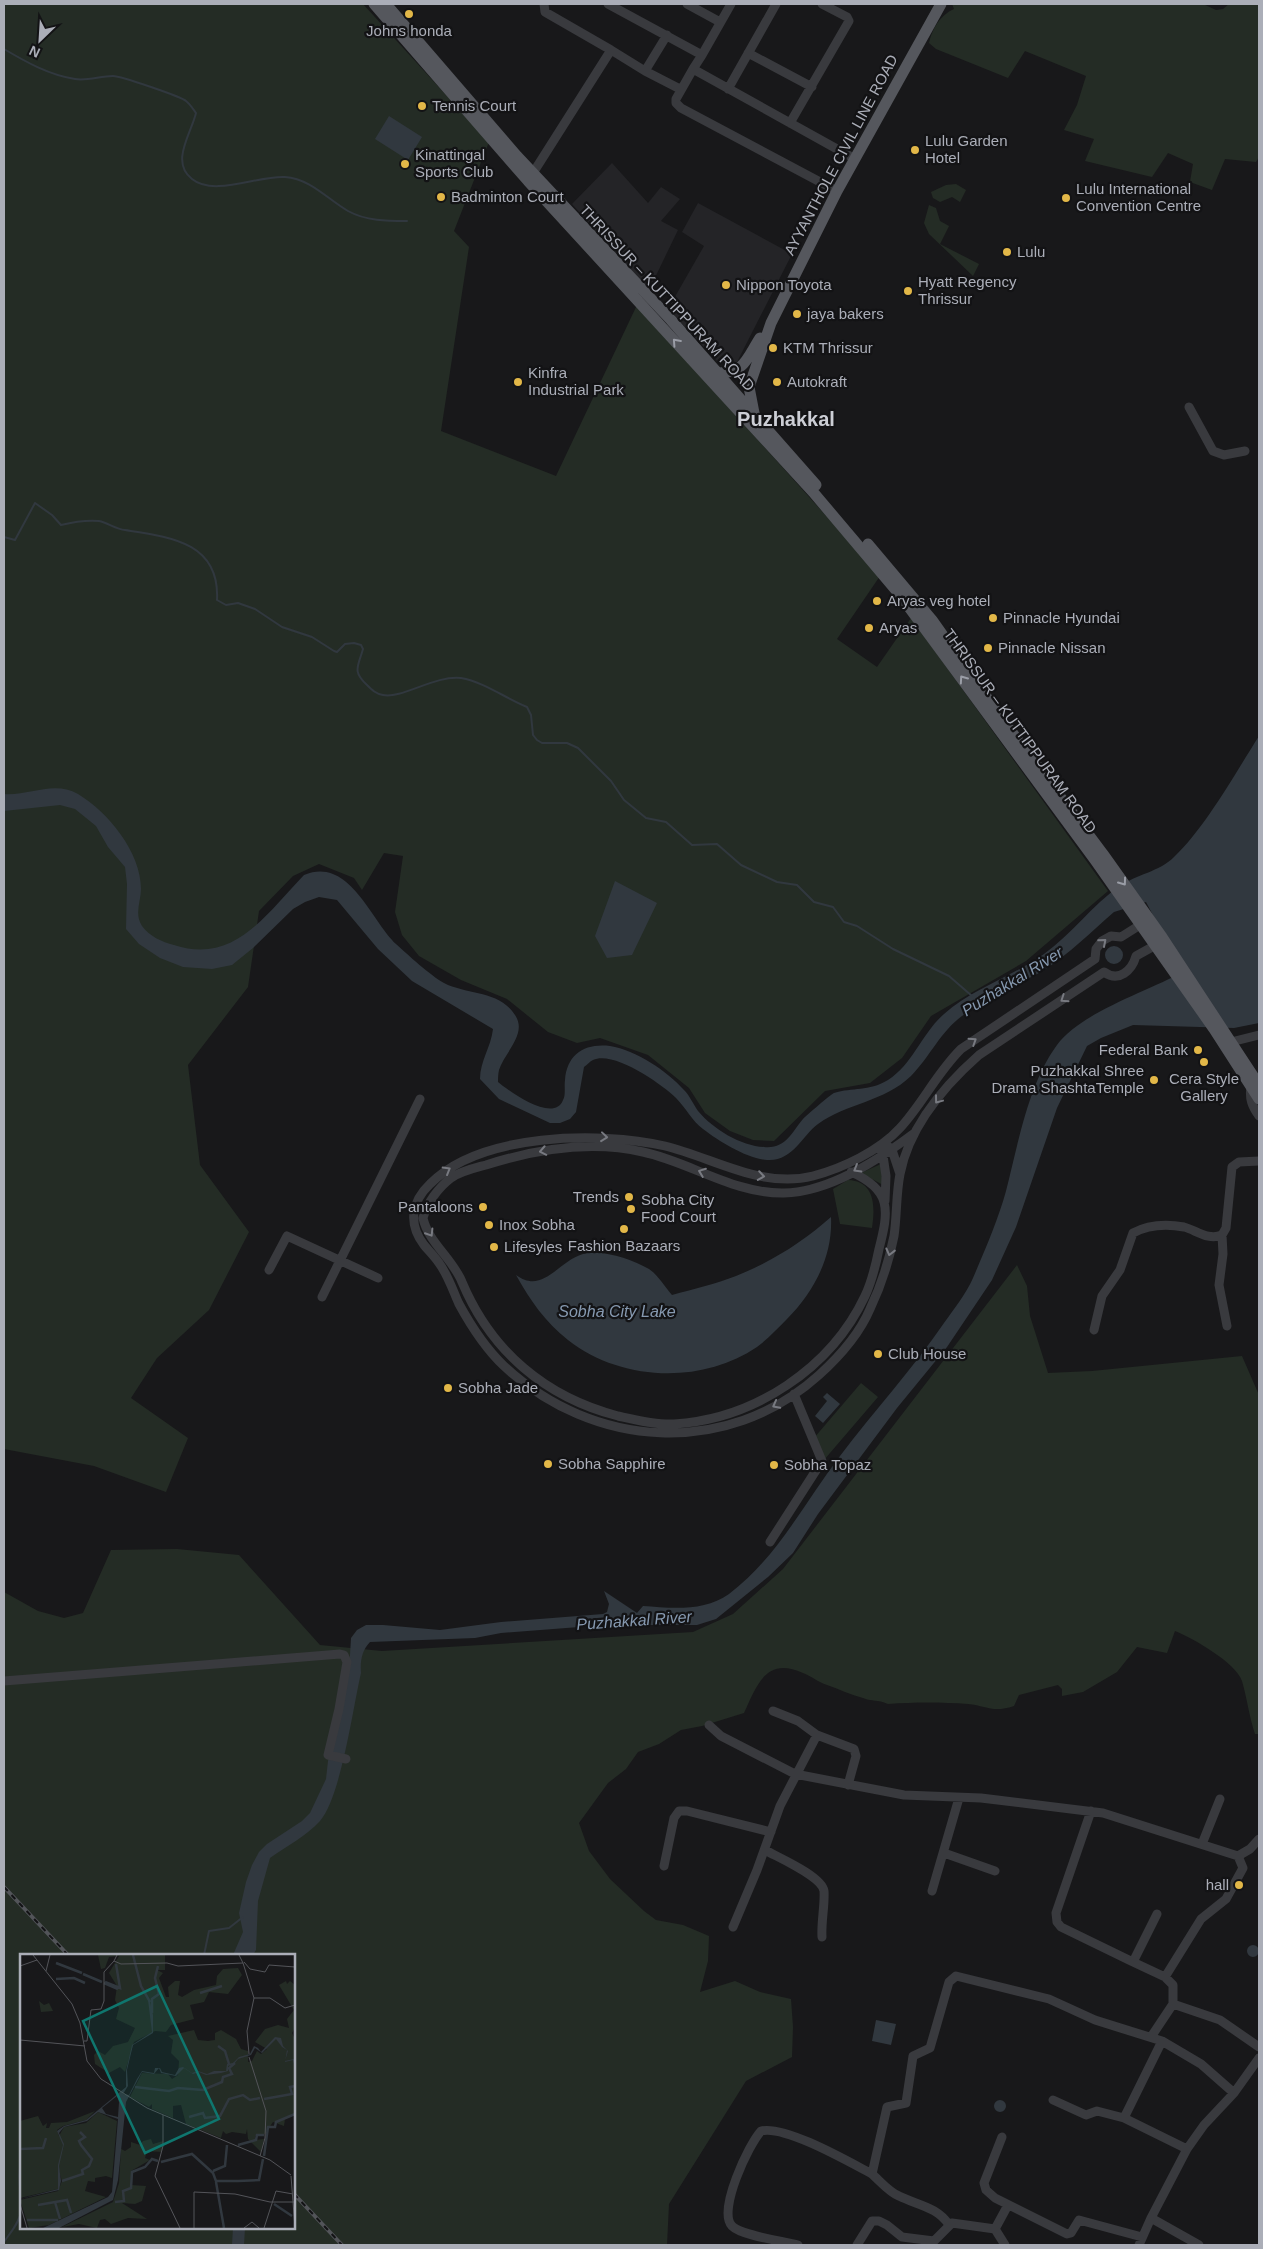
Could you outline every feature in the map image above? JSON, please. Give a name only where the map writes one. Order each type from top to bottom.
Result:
[{"type":"main road","name":"THRISSUR – KUTTIPPURAM ROAD","points":[[374,4],[528,181],[904,593]]},
{"type":"main road","name":"THRISSUR – KUTTIPPURAM ROAD","points":[[386,4],[533,173],[666,315],[755,415],[904,593],[1099,857],[1139,917],[1154,946],[1176,967]]},
{"type":"main road","name":"AYYANTHOLE CIVIL LINE ROAD","points":[[755,415],[749,387],[772,323],[837,191],[941,4]]},
{"type":"main road","name":"AYYANTHOLE CIVIL LINE ROAD","points":[[716,373],[732,373],[744,364],[772,323]]},
{"type":"main road","points":[[1139,917],[1257,1084]]},
{"type":"main road","points":[[1176,967],[1214,1029],[1251,1071],[1257,1084],[1259,1099]]},
{"type":"street","points":[[544,4],[545,12],[680,90]]},
{"type":"street","points":[[608,4],[702,55]]},
{"type":"street","points":[[687,4],[720,22]]},
{"type":"street","points":[[730,4],[680,90],[676,103],[681,108],[837,191]]},
{"type":"street","points":[[728,89],[776,4]]},
{"type":"street","points":[[790,123],[849,21],[846,17],[822,4]]},
{"type":"street","points":[[645,71],[667,35]]},
{"type":"street","points":[[533,173],[612,50]]},
{"type":"street","points":[[748,53],[812,86]]},
{"type":"street","points":[[693,69],[855,159]]},
{"type":"street","points":[[1189,407],[1213,451],[1224,456],[1245,450]]},
{"type":"street","points":[[913,1134],[900,1174],[894,1236],[878,1290],[869,1312],[853,1339],[836,1359],[794,1394],[757,1416],[726,1426],[693,1433],[660,1434],[634,1431],[591,1419],[537,1392],[505,1367],[486,1346],[471,1324],[446,1277],[414,1229],[414,1208],[422,1194],[443,1172],[492,1150],[536,1141],[592,1136],[667,1146],[737,1171],[763,1177],[809,1177],[830,1171],[883,1143],[899,1130],[944,1066],[961,1049],[1095,959],[1096,949],[1102,941],[1111,936],[1121,936],[1139,917]]},
{"type":"street","points":[[883,1143],[882,1154],[886,1176],[884,1226],[874,1271],[866,1294],[841,1337],[817,1363],[771,1396],[707,1419],[673,1424],[636,1420],[574,1402],[532,1377],[502,1349],[472,1306],[457,1270],[425,1226],[423,1218],[431,1201],[452,1177],[497,1161],[550,1149],[583,1146],[642,1152],[664,1158],[724,1181],[766,1192],[785,1193],[832,1182],[882,1154],[892,1150],[913,1134],[962,1070],[979,1055],[1104,972],[1117,976],[1126,973],[1133,966],[1136,956],[1154,946]]},
{"type":"street","points":[[1227,1043],[1259,1036]]},
{"type":"street","points":[[1257,1084],[1250,1096],[1252,1105],[1259,1116]]},
{"type":"street","points":[[322,1297],[420,1099]]},
{"type":"street","points":[[883,1143],[892,1150],[900,1174]]},
{"type":"street","points":[[664,1158],[667,1146]]},
{"type":"street","points":[[492,1150],[497,1161]]},
{"type":"street","points":[[1228,1326],[1219,1286],[1222,1236],[1226,1228],[1232,1167],[1238,1162],[1259,1161]]},
{"type":"street","points":[[851,1172],[863,1177],[877,1188],[885,1201]]},
{"type":"street","points":[[422,1194],[431,1201]]},
{"type":"street","points":[[1094,1330],[1102,1296],[1120,1270],[1133,1232],[1144,1228],[1164,1226],[1184,1228],[1207,1236],[1222,1236]]},
{"type":"street","points":[[269,1270],[287,1236],[378,1278]]},
{"type":"street","points":[[446,1277],[457,1270]]},
{"type":"street","points":[[770,1542],[822,1461],[794,1394]]},
{"type":"street","points":[[4,1681],[340,1654],[344,1655],[347,1662],[339,1709],[328,1754],[344,1759]]},
{"type":"street","points":[[773,1711],[798,1721],[817,1735],[854,1749],[856,1756],[848,1785]]},
{"type":"street","points":[[709,1725],[721,1736],[795,1774],[848,1785],[904,1794],[1041,1804],[1103,1813],[1238,1856],[1250,1849],[1259,1839]]},
{"type":"street","points":[[734,1928],[780,1806],[817,1735]]},
{"type":"street","points":[[932,1892],[959,1798]]},
{"type":"street","points":[[1202,1844],[1220,1799]]},
{"type":"street","points":[[664,1866],[674,1818],[678,1811],[687,1811],[771,1832]]},
{"type":"street","points":[[1090,1811],[1056,1913],[1056,1919],[1061,1927],[1165,1977],[1173,1986],[1173,2004],[1151,2037]]},
{"type":"street","points":[[764,1850],[814,1878],[822,1885],[824,1891],[821,1920],[822,1937]]},
{"type":"street","points":[[944,1853],[995,1871]]},
{"type":"street","points":[[1165,1977],[1201,1919],[1226,1899],[1243,1868],[1238,1856]]},
{"type":"street","points":[[1133,1962],[1157,1914]]},
{"type":"street","points":[[872,2174],[887,2107],[906,2103],[913,2056],[930,2048],[950,1982],[956,1976],[1049,1998],[1095,2020],[1126,2032],[1140,2032],[1162,2041],[1202,2064],[1234,2093]]},
{"type":"street","points":[[1173,2004],[1220,2020],[1259,2047]]},
{"type":"street","points":[[1124,2118],[1162,2041]]},
{"type":"street","points":[[1002,2137],[984,2183],[990,2194],[1068,2234],[1079,2220],[1141,2241],[1187,2149],[1204,2125],[1234,2093],[1259,2058]]},
{"type":"street","points":[[1053,2100],[1086,2115],[1098,2111],[1124,2118],[1187,2149]]},
{"type":"street","points":[[798,2245],[741,2230],[732,2225],[728,2216],[735,2179],[762,2131],[774,2130],[811,2144],[872,2174],[898,2196],[918,2202],[940,2214],[949,2225]]},
{"type":"street","points":[[995,2229],[1008,2204]]},
{"type":"street","points":[[1151,2218],[1199,2245]]},
{"type":"street","points":[[857,2245],[872,2221],[878,2221],[887,2225],[902,2237],[934,2241],[939,2239],[949,2225],[956,2223],[995,2229]]},
{"type":"street","points":[[995,2229],[1004,2245]]},
{"type":"shaded area","points":[[4,4],[363,4],[489,142],[454,231],[469,247],[441,431],[556,476],[637,305],[880,576],[837,639],[877,667],[911,618],[1108,891],[1026,961],[931,1016],[902,1058],[870,1083],[825,1091],[774,1141],[753,1140],[730,1131],[705,1113],[689,1088],[648,1055],[600,1038],[577,1043],[548,1032],[507,999],[461,980],[419,956],[402,935],[395,912],[403,856],[384,853],[362,890],[354,878],[319,864],[293,876],[259,911],[248,987],[188,1065],[200,1165],[249,1232],[209,1310],[157,1358],[131,1398],[188,1438],[166,1492],[94,1466],[4,1449]]},
{"type":"shaded area","points":[[952,4],[1203,4],[1216,10],[1223,9],[1229,4],[1259,4],[1259,157],[1256,162],[1225,159],[1212,190],[1190,182],[1193,164],[1168,153],[1152,177],[1085,161],[1094,139],[1064,130],[1077,105],[1086,76],[1025,51],[1008,78],[936,49],[929,43],[930,38],[941,19],[954,9]]},
{"type":"shaded area","points":[[612,163],[648,203],[661,187],[680,199],[661,221],[678,230],[649,290],[572,204]]},
{"type":"shaded area","points":[[956,184],[966,190],[960,202],[952,197],[940,202],[933,198],[931,192],[946,185]]},
{"type":"shaded area","points":[[698,203],[792,254],[736,364],[718,362],[668,309],[704,246],[682,232]]},
{"type":"shaded area","points":[[929,205],[936,208],[940,221],[949,226],[940,244],[979,264],[973,276],[929,234],[924,223]]},
{"type":"shaded area","points":[[881,1164],[883,1185],[861,1173]]},
{"type":"shaded area","points":[[848,1180],[864,1185],[869,1190],[873,1204],[872,1228],[840,1224],[833,1189]]},
{"type":"shaded area","points":[[1017,1265],[1027,1286],[1030,1316],[1048,1373],[1092,1371],[1242,1356],[1259,1395],[1259,1734],[1255,1734],[1242,1681],[1238,1674],[1213,1652],[1175,1631],[1167,1653],[1137,1647],[1117,1672],[1083,1692],[1062,1696],[1062,1689],[1058,1685],[1019,1695],[1014,1706],[1001,1709],[948,1703],[888,1704],[854,1695],[824,1684],[806,1674],[780,1668],[764,1676],[744,1713],[702,1726],[681,1730],[659,1744],[638,1752],[626,1769],[608,1783],[579,1823],[589,1851],[610,1879],[644,1911],[656,1920],[683,1925],[709,1936],[708,1961],[700,1992],[735,1981],[760,1992],[791,1999],[793,2027],[792,2057],[746,2081],[669,2204],[667,2245],[4,2245],[4,1592],[38,1611],[64,1618],[83,1613],[111,1550],[177,1549],[239,1555],[320,1645],[382,1651],[693,1632],[733,1614],[783,1569]]},
{"type":"shaded area","points":[[861,1383],[878,1397],[824,1460],[814,1438]]},
{"type":"water","points":[[389,116],[422,137],[408,160],[375,139]]},
{"type":"water","points":[[1259,736],[1259,1023],[1234,1028],[1133,1025],[1087,1046],[1057,1108],[1016,1227],[992,1280],[947,1347],[897,1408],[818,1514],[793,1553],[768,1577],[716,1619],[697,1625],[605,1625],[501,1633],[475,1638],[370,1642],[362,1656],[361,1673],[340,1773],[327,1809],[320,1821],[309,1831],[270,1858],[258,1901],[256,1950],[254,1954],[233,1954],[243,1932],[239,1913],[252,1865],[259,1852],[267,1844],[302,1821],[310,1813],[326,1779],[328,1761],[349,1672],[351,1638],[357,1630],[366,1625],[383,1625],[440,1630],[501,1622],[603,1614],[607,1612],[609,1604],[604,1591],[637,1613],[643,1606],[687,1608],[709,1604],[729,1594],[762,1564],[776,1547],[840,1456],[919,1357],[967,1290],[999,1213],[1031,1096],[1038,1078],[1057,1045],[1068,1033],[1098,1013],[1183,972],[1146,902],[1114,912],[1053,964],[1039,973],[1001,991],[962,1016],[941,1037],[911,1076],[900,1085],[889,1092],[829,1117],[812,1129],[790,1153],[783,1157],[776,1160],[759,1159],[742,1153],[717,1139],[699,1126],[676,1098],[660,1085],[637,1070],[612,1060],[602,1058],[593,1060],[584,1067],[576,1112],[570,1119],[560,1123],[550,1123],[499,1099],[480,1079],[480,1072],[493,1029],[412,981],[378,949],[337,900],[319,897],[293,909],[253,948],[232,965],[212,969],[183,967],[160,958],[139,944],[126,929],[127,884],[125,867],[108,847],[96,826],[75,809],[60,805],[4,811],[4,794],[60,788],[78,794],[100,811],[121,834],[129,847],[140,875],[141,889],[138,917],[148,933],[160,940],[196,949],[215,948],[232,942],[262,920],[304,875],[320,871],[334,874],[357,893],[386,933],[419,965],[444,983],[453,987],[482,994],[500,1001],[515,1015],[519,1029],[514,1043],[499,1070],[498,1082],[521,1098],[541,1107],[551,1109],[558,1106],[564,1098],[566,1071],[574,1057],[579,1052],[593,1046],[610,1046],[630,1052],[660,1069],[684,1090],[704,1118],[719,1130],[737,1140],[755,1146],[772,1147],[783,1143],[803,1119],[834,1093],[867,1088],[888,1080],[904,1066],[929,1030],[944,1014],[981,989],[1044,954],[1120,886],[1168,862],[1186,845],[1197,831]]},
{"type":"water","points":[[615,881],[657,903],[632,955],[607,958],[595,936]]},
{"type":"water","points":[[1114,946],[1120,949],[1123,955],[1120,961],[1114,964],[1108,961],[1105,955],[1108,949]]},
{"type":"water","name":"Sobha City Lake","points":[[831,1217],[829,1246],[825,1259],[806,1297],[787,1319],[757,1347],[735,1359],[711,1368],[661,1373],[636,1370],[612,1364],[589,1354],[568,1340],[552,1326],[533,1302],[516,1275],[526,1280],[534,1281],[550,1275],[566,1263],[583,1254],[608,1254],[649,1269],[672,1295],[728,1279],[762,1264],[798,1243]]},
{"type":"water","points":[[827,1393],[840,1404],[823,1423],[815,1416],[827,1401],[823,1397]]},
{"type":"water","points":[[1253,1945],[1259,1951],[1253,1957],[1247,1951]]},
{"type":"water","points":[[876,2020],[896,2024],[891,2045],[872,2041]]},
{"type":"water","points":[[1000,2100],[1006,2106],[1000,2112],[994,2106]]},
{"type":"waterway","points":[[4,49],[29,63],[65,77],[89,79],[113,76],[163,91],[186,101],[196,113],[184,148],[183,164],[186,172],[192,179],[201,184],[224,186],[274,177],[285,177],[311,185],[340,206],[362,217],[377,220],[407,221]]},
{"type":"waterway","points":[[4,537],[15,540],[35,503],[52,515],[61,525],[99,521],[122,529],[175,540],[189,546],[201,554],[210,566],[216,581],[217,600],[226,605],[238,603],[255,609],[282,627],[312,637],[337,652],[345,644],[354,643],[361,645],[363,649],[358,665],[359,676],[378,694],[400,694],[441,680],[461,678],[486,687],[527,707],[531,715],[533,735],[537,740],[542,743],[567,743],[578,748],[611,781],[624,800],[646,818],[666,822],[692,845],[717,844],[741,865],[777,882],[797,885],[814,902],[833,907],[844,922],[857,926],[893,949],[949,976],[972,996]]},
{"type":"waterway","points":[[204,1954],[209,1931],[229,1928],[243,1917]]},
{"type":"waterway","points":[[20,2166],[20,2188]]},
{"type":"waterway","points":[[4,2242],[20,2215]]},
{"type":"waterway","name":"Puzhakkal River","points":[[238,2245],[239,2229]]},
{"type":"railway","points":[[4,1887],[67,1954]]},
{"type":"railway","points":[[295,2195],[342,2245]]},
{"type":"place","name":"Johns honda","points":[[409,14]]},
{"type":"place","name":"Tennis Court","points":[[422,106]]},
{"type":"place","name":"Lulu Garden Hotel","points":[[915,150]]},
{"type":"place","name":"Kinattingal Sports Club","points":[[405,164]]},
{"type":"place","name":"Badminton Court","points":[[441,197]]},
{"type":"place","name":"Lulu International Convention Centre","points":[[1066,198]]},
{"type":"place","name":"Lulu","points":[[1007,252]]},
{"type":"place","name":"Nippon Toyota","points":[[726,285]]},
{"type":"place","name":"Hyatt Regency Thrissur","points":[[908,291]]},
{"type":"place","name":"jaya bakers","points":[[797,314]]},
{"type":"place","name":"KTM Thrissur","points":[[773,348]]},
{"type":"place","name":"Kinfra Industrial Park","points":[[518,382]]},
{"type":"place","name":"Autokraft","points":[[777,382]]},
{"type":"place","name":"Aryas veg hotel","points":[[877,601]]},
{"type":"place","name":"Pinnacle Hyundai","points":[[993,618]]},
{"type":"place","name":"Aryas","points":[[869,628]]},
{"type":"place","name":"Pinnacle Nissan","points":[[988,648]]},
{"type":"place","name":"Federal Bank","points":[[1198,1050]]},
{"type":"place","name":"Cera Style Gallery","points":[[1204,1062]]},
{"type":"place","name":"Puzhakkal Shree Drama ShashtaTemple","points":[[1154,1080]]},
{"type":"place","name":"Trends","points":[[629,1197]]},
{"type":"place","name":"Pantaloons","points":[[483,1207]]},
{"type":"place","name":"Sobha City Food Court","points":[[631,1209]]},
{"type":"place","name":"Inox Sobha","points":[[489,1225]]},
{"type":"place","name":"Fashion Bazaars","points":[[624,1229]]},
{"type":"place","name":"Lifesyles","points":[[494,1247]]},
{"type":"place","name":"Club House","points":[[878,1354]]},
{"type":"place","name":"Sobha Jade","points":[[448,1388]]},
{"type":"place","name":"Sobha Sapphire","points":[[548,1464]]},
{"type":"place","name":"Sobha Topaz","points":[[774,1465]]},
{"type":"place","name":"hall","points":[[1239,1885]]},
{"type":"district","name":"Puzhakkal","points":[[786,419]]}]
